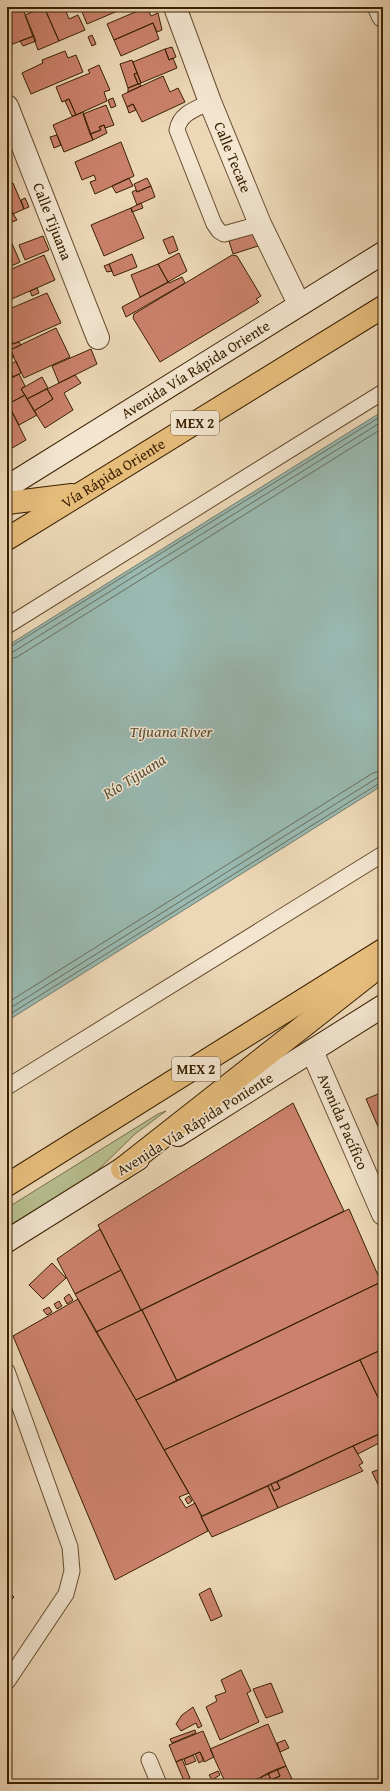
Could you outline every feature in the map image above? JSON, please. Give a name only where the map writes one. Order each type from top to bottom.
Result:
[{"type":"highway","name":"Vía Rápida Oriente","points":[[7,539],[383,307]]},
{"type":"highway","points":[[7,503],[80,494]]},
{"type":"highway","name":"MEX 2","points":[[7,1185],[383,950]]},
{"type":"highway","points":[[122,1169],[383,963]]},
{"type":"main road","name":"Calle Tecate","points":[[175,7],[210,102],[260,224],[299,304]]},
{"type":"main road","points":[[379,7],[383,16]]},
{"type":"main road","name":"Calle Tijuana","points":[[7,106],[98,338]]},
{"type":"main road","name":"Avenida Vía Rápida Oriente","points":[[7,487],[383,253]]},
{"type":"main road","name":"Avenida Vía Rápida Poniente","points":[[7,1241],[383,1006]]},
{"type":"main road","name":"Avenida Pacífico","points":[[312,1051],[383,1214]]},
{"type":"lane","points":[[210,102],[183,116],[178,122],[177,130],[214,224],[219,231],[224,234],[260,224]]},
{"type":"lane","points":[[7,626],[383,392]]},
{"type":"lane","points":[[7,1087],[383,854]]},
{"type":"lane","points":[[7,1371],[70,1548],[72,1571],[66,1594],[7,1682]]},
{"type":"lane","points":[[149,1760],[159,1784]]},
{"type":"green space","points":[[166,1111],[135,1134],[95,1173],[7,1227],[7,1208],[158,1114]]},
{"type":"water","name":"Tijuana River","points":[[383,411],[383,785],[7,1021],[7,646]]},
{"type":"building","points":[[7,7],[22,7],[34,36],[10,45],[7,38]]},
{"type":"building","points":[[44,7],[59,41],[38,50],[25,15]]},
{"type":"building","points":[[44,7],[70,7],[65,9],[69,19],[78,15],[85,30],[59,41]]},
{"type":"building","points":[[80,7],[127,7],[87,24]]},
{"type":"building","points":[[147,7],[151,16],[158,13],[162,30],[157,32],[153,23],[114,40],[107,24]]},
{"type":"building","points":[[153,23],[159,39],[121,56],[114,40]]},
{"type":"building","points":[[92,35],[96,44],[92,46],[88,37]]},
{"type":"building","points":[[34,36],[36,41],[23,46],[20,41]]},
{"type":"building","points":[[172,47],[176,57],[169,60],[165,49]]},
{"type":"building","points":[[165,49],[169,60],[173,58],[177,68],[141,83],[133,62]]},
{"type":"building","points":[[65,51],[68,58],[76,55],[83,72],[31,94],[22,73],[43,63],[42,60]]},
{"type":"building","points":[[132,60],[137,73],[134,74],[138,84],[128,88],[120,64]]},
{"type":"building","points":[[99,65],[110,90],[104,92],[107,101],[76,115],[69,99],[62,102],[56,87],[90,73],[88,70]]},
{"type":"building","points":[[137,73],[141,83],[138,84],[134,74]]},
{"type":"building","points":[[163,76],[170,92],[178,88],[185,102],[142,122],[133,104],[127,107],[122,95]]},
{"type":"building","points":[[138,84],[141,86],[128,92],[128,88]]},
{"type":"building","points":[[113,98],[116,106],[111,108],[108,100]]},
{"type":"building","points":[[69,99],[76,115],[72,116],[65,101]]},
{"type":"building","points":[[133,104],[136,110],[129,113],[127,107]]},
{"type":"building","points":[[106,105],[114,125],[105,128],[104,125],[99,127],[101,130],[90,134],[83,114]]},
{"type":"building","points":[[83,112],[93,140],[64,152],[53,125]]},
{"type":"building","points":[[104,125],[107,133],[93,140],[90,134],[101,130],[99,127]]},
{"type":"building","points":[[57,135],[61,145],[54,148],[50,137]]},
{"type":"building","points":[[121,142],[134,176],[95,194],[90,182],[96,180],[94,175],[82,180],[75,162]]},
{"type":"building","points":[[129,178],[133,186],[116,193],[112,186]]},
{"type":"building","points":[[147,178],[151,186],[137,192],[134,184]]},
{"type":"building","points":[[13,183],[24,209],[13,214],[7,203],[7,186]]},
{"type":"building","points":[[151,186],[155,197],[137,205],[132,192],[136,190],[137,192]]},
{"type":"building","points":[[25,198],[29,207],[24,209],[21,200]]},
{"type":"building","points":[[141,203],[143,208],[132,212],[131,208]]},
{"type":"building","points":[[7,204],[17,220],[7,224]]},
{"type":"building","points":[[131,208],[144,238],[104,256],[91,225]]},
{"type":"building","points":[[7,232],[20,262],[7,268]]},
{"type":"building","points":[[255,233],[258,246],[233,254],[229,241]]},
{"type":"building","points":[[43,236],[49,250],[25,260],[19,245]]},
{"type":"building","points":[[173,236],[178,250],[169,254],[163,240]]},
{"type":"building","points":[[179,253],[187,271],[168,282],[158,264]]},
{"type":"building","points":[[132,254],[137,267],[114,276],[109,264]]},
{"type":"building","points":[[44,255],[55,280],[7,301],[7,271]]},
{"type":"building","points":[[232,255],[237,256],[261,296],[256,299],[259,302],[160,362],[133,318],[134,314]]},
{"type":"building","points":[[109,264],[112,271],[107,272],[104,266]]},
{"type":"building","points":[[158,264],[168,282],[140,297],[131,275]]},
{"type":"building","points":[[182,277],[185,283],[126,317],[122,307],[169,282]]},
{"type":"building","points":[[37,288],[39,293],[32,296],[30,291]]},
{"type":"building","points":[[47,293],[61,323],[13,344],[7,331],[7,328],[11,326],[7,317],[7,310]]},
{"type":"building","points":[[7,317],[11,326],[7,328]]},
{"type":"building","points":[[56,328],[70,357],[24,378],[10,350]]},
{"type":"building","points":[[7,331],[13,344],[19,342],[21,345],[10,350],[7,343]]},
{"type":"building","points":[[10,349],[14,357],[7,361],[7,350]]},
{"type":"building","points":[[91,349],[97,364],[59,383],[52,366]]},
{"type":"building","points":[[16,361],[21,373],[13,377],[8,366]]},
{"type":"building","points":[[7,364],[13,377],[7,380]]},
{"type":"building","points":[[19,374],[25,386],[21,389],[25,395],[10,403],[7,396],[7,380]]},
{"type":"building","points":[[75,375],[81,383],[64,393],[73,410],[45,428],[34,411],[53,399],[47,389]]},
{"type":"building","points":[[42,377],[48,388],[27,399],[21,389]]},
{"type":"building","points":[[47,389],[53,399],[34,411],[27,399]]},
{"type":"building","points":[[25,395],[37,415],[19,425],[8,404]]},
{"type":"building","points":[[8,404],[26,440],[7,451],[7,405]]},
{"type":"building","points":[[383,1092],[383,1138],[366,1099]]},
{"type":"building","points":[[293,1103],[344,1211],[141,1310],[98,1225]]},
{"type":"building","points":[[349,1209],[381,1282],[177,1381],[142,1310]]},
{"type":"building","points":[[100,1229],[121,1270],[75,1294],[57,1259]]},
{"type":"building","points":[[52,1263],[66,1278],[43,1299],[29,1285]]},
{"type":"building","points":[[121,1270],[141,1310],[96,1332],[75,1294]]},
{"type":"building","points":[[381,1282],[383,1285],[383,1349],[164,1450],[136,1400]]},
{"type":"building","points":[[69,1294],[73,1300],[67,1304],[64,1298]]},
{"type":"building","points":[[78,1299],[189,1493],[179,1497],[186,1508],[195,1503],[208,1531],[115,1580],[13,1336]]},
{"type":"building","points":[[59,1301],[62,1306],[57,1309],[54,1304]]},
{"type":"building","points":[[49,1307],[52,1312],[47,1315],[43,1310]]},
{"type":"building","points":[[142,1310],[177,1381],[136,1400],[96,1332]]},
{"type":"building","points":[[383,1349],[383,1408],[360,1360]]},
{"type":"building","points":[[360,1360],[383,1408],[383,1432],[202,1516],[164,1450]]},
{"type":"building","points":[[380,1434],[383,1441],[358,1454],[353,1446]]},
{"type":"building","points":[[353,1446],[363,1463],[359,1465],[363,1471],[278,1508],[268,1486],[271,1484],[274,1491],[280,1488],[277,1482]]},
{"type":"building","points":[[383,1468],[383,1493],[382,1493],[372,1472]]},
{"type":"building","points":[[277,1482],[280,1488],[274,1491],[271,1484]]},
{"type":"building","points":[[268,1486],[278,1508],[212,1537],[201,1517]]},
{"type":"building","points":[[189,1496],[192,1501],[188,1504],[185,1499]]},
{"type":"building","points":[[210,1588],[222,1616],[211,1621],[199,1594]]},
{"type":"building","points":[[7,1591],[14,1597],[7,1604]]},
{"type":"building","points":[[241,1670],[251,1691],[247,1693],[259,1722],[220,1740],[206,1707],[217,1701],[215,1696],[226,1692],[221,1680]]},
{"type":"building","points":[[271,1683],[283,1712],[266,1718],[253,1689]]},
{"type":"building","points":[[193,1707],[202,1726],[198,1728],[196,1723],[181,1731],[176,1724],[182,1715]]},
{"type":"building","points":[[268,1724],[286,1766],[246,1784],[226,1784],[210,1749]]},
{"type":"building","points":[[195,1730],[196,1733],[172,1743],[170,1739]]},
{"type":"building","points":[[203,1731],[214,1757],[204,1762],[200,1752],[176,1762],[169,1745]]},
{"type":"building","points":[[285,1740],[289,1748],[280,1752],[277,1743]]},
{"type":"building","points":[[200,1752],[204,1760],[199,1763],[195,1754]]},
{"type":"building","points":[[193,1755],[196,1761],[186,1765],[184,1759]]},
{"type":"building","points":[[182,1759],[190,1778],[184,1781],[176,1762]]},
{"type":"building","points":[[286,1766],[292,1779],[280,1784],[268,1784],[272,1782],[271,1780],[280,1776],[277,1769]]},
{"type":"building","points":[[277,1769],[280,1776],[271,1780],[268,1773]]},
{"type":"building","points":[[218,1771],[220,1775],[212,1780],[209,1775]]},
{"type":"building","points":[[268,1773],[272,1782],[263,1784],[261,1777]]},
{"type":"water label","name":"Río Tijuana","points":[[134,776]]}]
